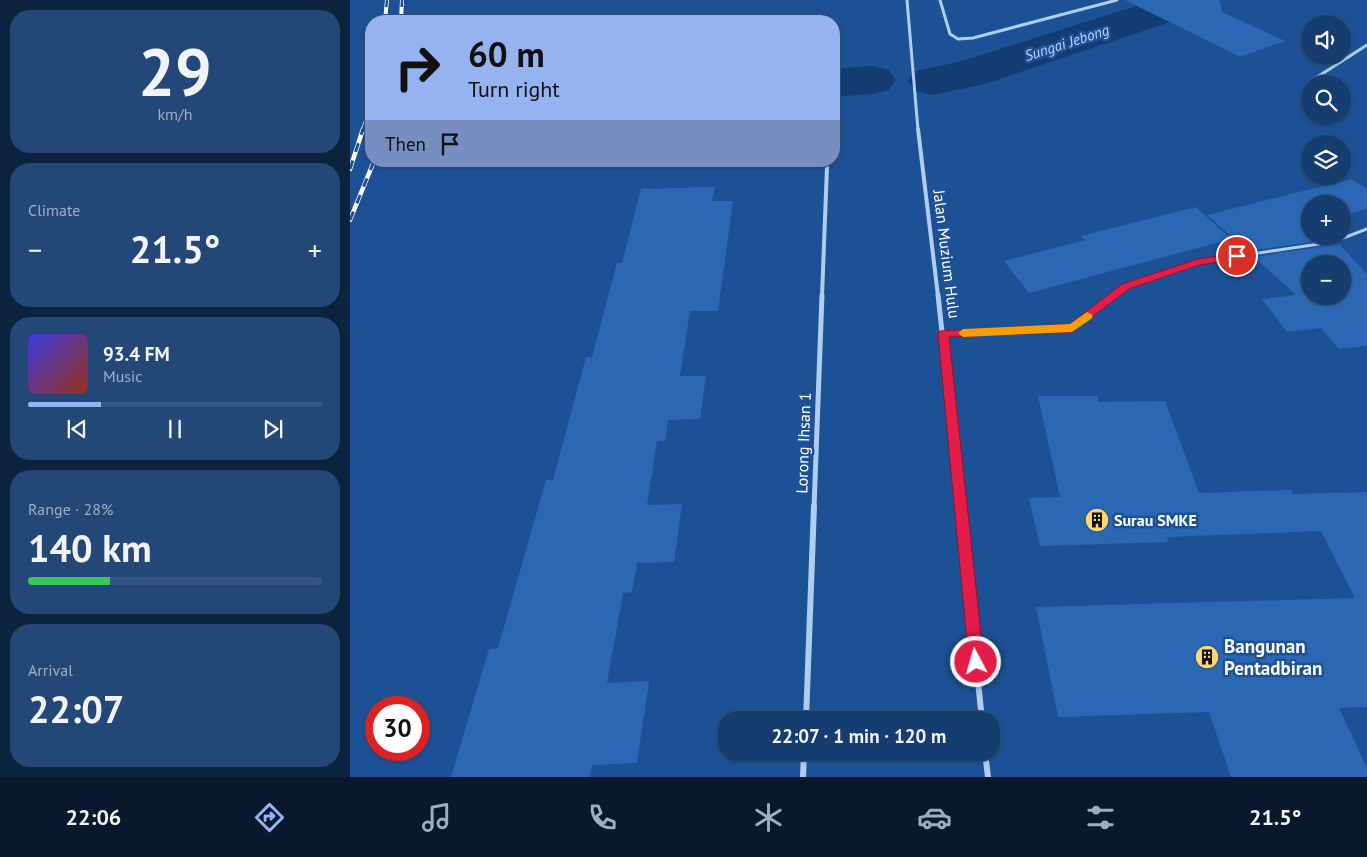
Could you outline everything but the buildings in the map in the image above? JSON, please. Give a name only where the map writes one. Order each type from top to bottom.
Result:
[{"type":"street","name":"Jalan Muzium Hulu","points":[[907,0],[914,100],[943,334],[981,711]]},
{"type":"street","points":[[940,0],[950,34],[958,39],[973,38],[1117,0]]},
{"type":"street","points":[[1320,75],[1367,45]]},
{"type":"street","name":"Lorong Ihsan 1","points":[[806,711],[827,168]]},
{"type":"street","points":[[804,761],[804,777]]},
{"type":"street","points":[[986,761],[988,777]]},
{"type":"lane","points":[[943,334],[1072,328],[1125,286],[1198,262],[1333,242],[1367,229]]},
{"type":"waterway","name":"Sungai Jebong","points":[[932,81],[968,74],[1158,12],[1201,0]]},
{"type":"waterway","name":"Sungai Jebong","points":[[840,83],[872,80]]},
{"type":"railway","points":[[386,15],[387,0]]},
{"type":"railway","points":[[401,15],[402,0]]},
{"type":"railway","points":[[363,130],[365,124]]},
{"type":"railway","points":[[350,169],[363,129]]},
{"type":"railway","points":[[350,220],[372,167]]},
{"type":"slow traffic","points":[[963,333],[1072,328],[1087,316]]},
{"type":"place","name":"Surau SMKE","points":[[1097,520]]},
{"type":"place","name":"Bangunan Pentadbiran","points":[[1207,657]]},
{"type":"route","points":[[976,662],[943,334],[1072,328],[1125,286],[1198,262],[1237,256]]}]
